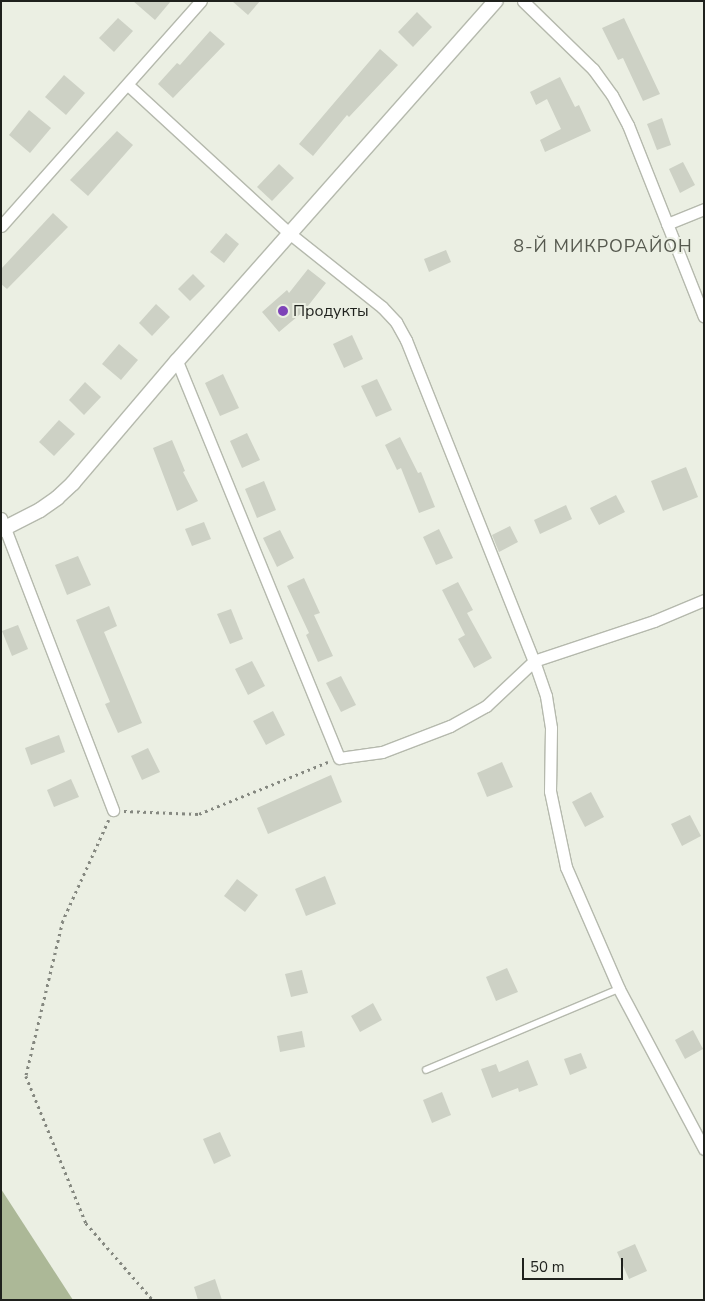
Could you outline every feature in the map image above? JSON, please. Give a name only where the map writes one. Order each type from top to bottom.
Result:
[{"type":"street","points":[[1,226],[201,1]]},
{"type":"street","points":[[114,810],[3,525],[46,506],[73,483],[176,361],[496,1]]},
{"type":"street","points":[[523,1],[593,69],[612,95],[628,125],[704,317]]},
{"type":"street","points":[[128,85],[289,233],[382,306],[403,334],[534,661],[546,696],[551,728],[550,791],[566,867],[620,989],[704,1149]]},
{"type":"street","points":[[667,224],[704,209]]},
{"type":"street","points":[[176,361],[339,758],[382,752],[450,726],[486,706],[534,661],[654,621],[704,600]]},
{"type":"lane","points":[[426,1070],[620,989]]},
{"type":"path","points":[[153,1300],[86,1223],[26,1076],[63,920],[114,810],[199,814],[339,758]]},
{"type":"green space","points":[[1,1189],[73,1300],[1,1300]]},
{"type":"building","points":[[133,1],[171,1],[155,20]]},
{"type":"building","points":[[232,1],[260,1],[248,15]]},
{"type":"building","points":[[417,12],[432,27],[413,47],[398,32]]},
{"type":"building","points":[[118,18],[133,31],[114,52],[99,38]]},
{"type":"building","points":[[624,18],[660,94],[643,101],[623,58],[618,60],[602,28]]},
{"type":"building","points":[[210,31],[225,44],[173,98],[158,84],[177,63],[180,65]]},
{"type":"building","points":[[380,49],[398,65],[349,117],[347,115],[313,156],[299,144]]},
{"type":"building","points":[[64,75],[85,93],[66,115],[45,97]]},
{"type":"building","points":[[560,77],[575,107],[579,105],[591,131],[545,152],[540,140],[561,129],[547,99],[536,105],[530,92]]},
{"type":"building","points":[[29,110],[51,128],[30,153],[9,135]]},
{"type":"building","points":[[662,118],[671,145],[657,150],[647,124]]},
{"type":"building","points":[[117,131],[133,145],[88,196],[70,180]]},
{"type":"building","points":[[683,162],[695,185],[680,193],[669,169]]},
{"type":"building","points":[[279,164],[294,178],[272,201],[257,187]]},
{"type":"building","points":[[53,213],[68,227],[7,289],[1,284],[1,269]]},
{"type":"building","points":[[226,233],[239,244],[224,263],[210,252]]},
{"type":"building","points":[[446,250],[451,262],[429,272],[424,259]]},
{"type":"building","points":[[308,269],[326,283],[304,311],[279,332],[262,312],[287,290],[289,293]]},
{"type":"building","points":[[193,274],[205,286],[190,301],[178,289]]},
{"type":"building","points":[[156,304],[170,317],[152,336],[139,323]]},
{"type":"building","points":[[352,335],[363,359],[344,368],[333,344]]},
{"type":"building","points":[[119,344],[138,360],[121,380],[102,364]]},
{"type":"building","points":[[223,374],[239,408],[220,416],[205,383]]},
{"type":"building","points":[[377,379],[392,410],[376,417],[361,386]]},
{"type":"building","points":[[85,382],[101,397],[84,415],[69,400]]},
{"type":"building","points":[[59,420],[75,434],[54,456],[39,442]]},
{"type":"building","points":[[247,433],[260,460],[242,468],[230,441]]},
{"type":"building","points":[[400,437],[418,473],[421,472],[435,507],[419,513],[401,468],[397,470],[385,445]]},
{"type":"building","points":[[172,440],[185,471],[183,472],[198,501],[177,511],[153,448]]},
{"type":"building","points":[[686,467],[698,497],[663,511],[651,481]]},
{"type":"building","points":[[264,481],[276,510],[257,518],[245,489]]},
{"type":"building","points":[[616,495],[625,512],[599,525],[590,508]]},
{"type":"building","points":[[566,505],[572,519],[540,534],[534,520]]},
{"type":"building","points":[[204,522],[211,539],[192,546],[185,529]]},
{"type":"building","points":[[510,526],[518,542],[499,552],[492,535]]},
{"type":"building","points":[[439,529],[453,558],[436,565],[423,537]]},
{"type":"building","points":[[280,530],[294,558],[277,567],[263,538]]},
{"type":"building","points":[[78,556],[91,585],[67,595],[55,565]]},
{"type":"building","points":[[304,578],[320,613],[314,615],[333,656],[318,662],[306,635],[309,633],[287,586]]},
{"type":"building","points":[[458,582],[473,610],[467,613],[492,658],[474,668],[458,639],[465,635],[442,590]]},
{"type":"building","points":[[109,606],[117,626],[104,632],[142,723],[118,733],[105,704],[110,702],[76,620]]},
{"type":"building","points":[[231,609],[243,639],[230,644],[217,614]]},
{"type":"building","points":[[18,625],[28,649],[12,656],[2,631]]},
{"type":"building","points":[[252,661],[265,686],[248,695],[235,669]]},
{"type":"building","points":[[341,676],[356,705],[341,712],[326,683]]},
{"type":"building","points":[[273,711],[285,735],[266,745],[253,721]]},
{"type":"building","points":[[59,735],[65,752],[31,765],[25,748]]},
{"type":"building","points":[[148,748],[160,772],[142,780],[131,756]]},
{"type":"building","points":[[502,762],[513,787],[487,797],[477,773]]},
{"type":"building","points":[[331,775],[342,802],[268,834],[257,808]]},
{"type":"building","points":[[71,779],[79,797],[54,807],[47,790]]},
{"type":"building","points":[[591,792],[604,817],[585,827],[572,802]]},
{"type":"building","points":[[690,815],[701,836],[682,846],[671,824]]},
{"type":"building","points":[[325,876],[336,904],[306,916],[295,889]]},
{"type":"building","points":[[237,879],[258,895],[245,912],[224,896]]},
{"type":"building","points":[[507,968],[518,992],[496,1001],[486,977]]},
{"type":"building","points":[[302,970],[308,993],[291,997],[285,974]]},
{"type":"building","points":[[373,1003],[382,1020],[360,1032],[351,1016]]},
{"type":"building","points":[[693,1030],[703,1049],[685,1059],[675,1040]]},
{"type":"building","points":[[302,1031],[305,1047],[280,1052],[277,1036]]},
{"type":"building","points":[[581,1053],[587,1068],[570,1075],[564,1059]]},
{"type":"building","points":[[528,1060],[538,1085],[519,1092],[518,1088],[492,1098],[481,1069],[496,1064],[499,1072]]},
{"type":"building","points":[[442,1092],[451,1115],[432,1123],[423,1100]]},
{"type":"building","points":[[220,1132],[231,1156],[214,1164],[203,1139]]},
{"type":"building","points":[[635,1244],[647,1271],[629,1279],[617,1252]]},
{"type":"building","points":[[215,1279],[222,1300],[198,1300],[194,1287]]},
{"type":"place","name":"Продукты","points":[[283,311]]},
{"type":"district","name":"8-Й МИКРОРАЙОН","points":[[603,246]]}]
